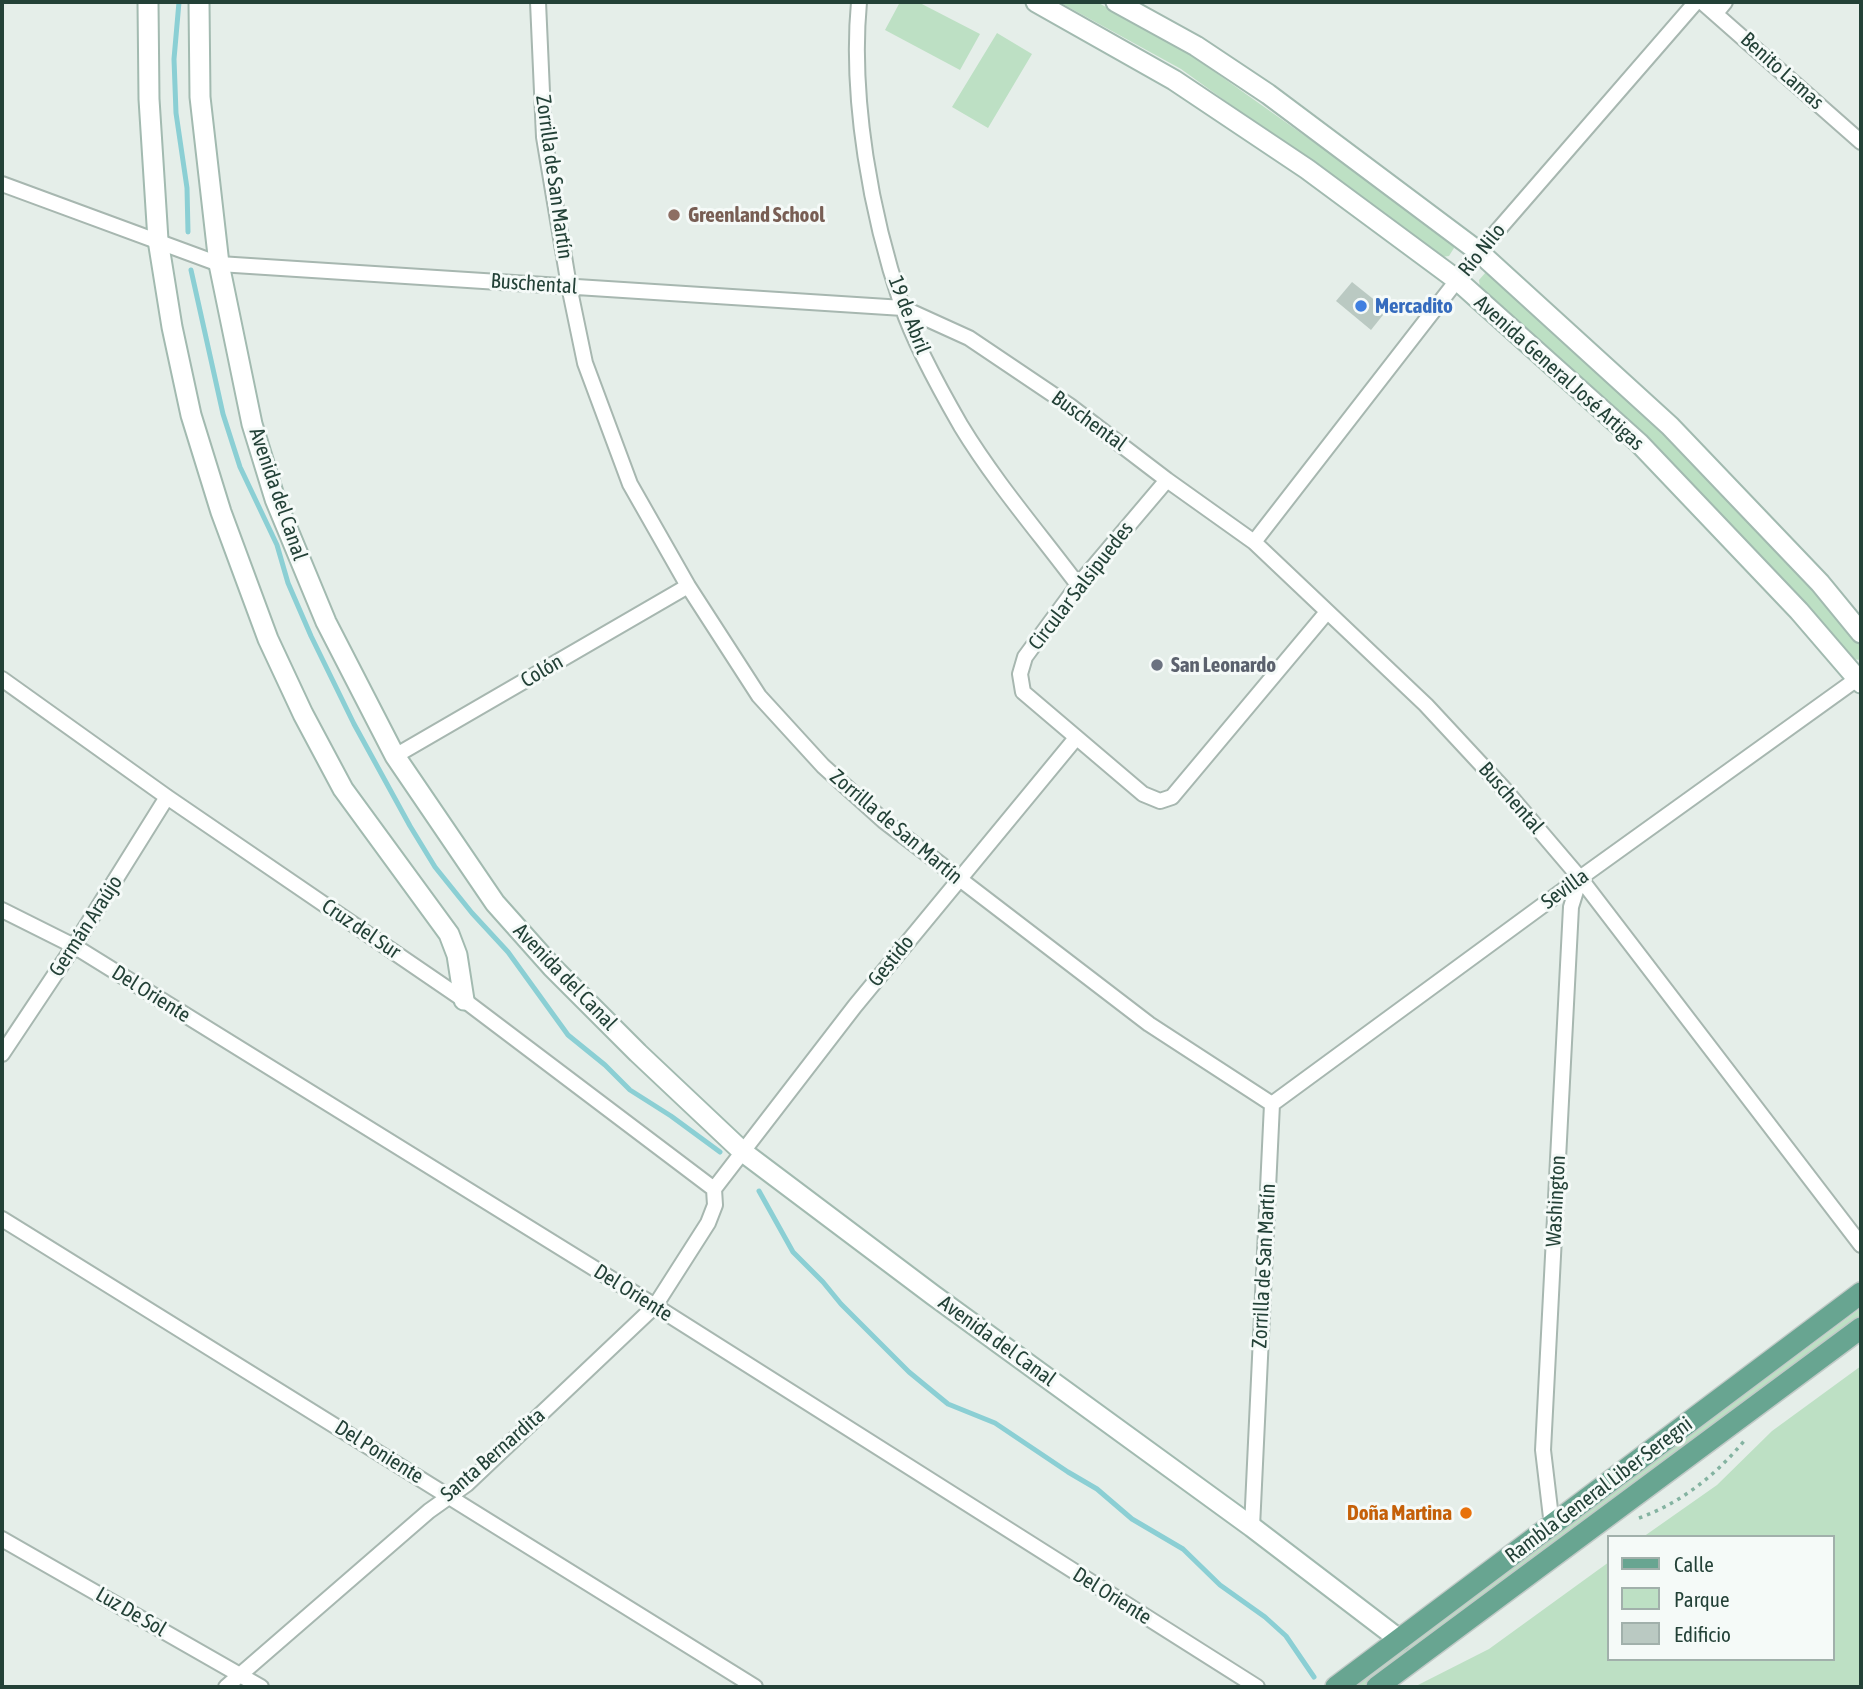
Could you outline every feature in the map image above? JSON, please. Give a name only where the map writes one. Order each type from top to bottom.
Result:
[{"type":"main road","name":"Rambla General Liber Seregni","points":[[1336,1687],[1861,1293]]},
{"type":"main road","name":"Rambla General Liber Seregni","points":[[1377,1687],[1861,1328]]},
{"type":"street","points":[[148,2],[149,99],[158,240],[172,327],[191,415],[221,512],[268,639],[303,714],[343,789],[449,934],[457,955],[464,1000]]},
{"type":"street","name":"Avenida del Canal","points":[[199,2],[200,97],[219,264],[252,424],[275,499],[326,622],[395,756],[495,903],[561,977],[743,1152],[933,1295],[1252,1527],[1400,1640]]},
{"type":"street","name":"Zorrilla de San Martín","points":[[538,2],[544,137],[585,363],[630,484],[688,586],[759,696],[814,756],[884,821],[1149,1024],[1272,1104],[1252,1527]]},
{"type":"street","name":"19 de Abril","points":[[859,2],[859,84],[864,148],[879,227],[903,308],[960,424],[1079,585]]},
{"type":"street","name":"Avenida General José Artigas","points":[[1036,2],[1174,80],[1307,169],[1457,280],[1639,443],[1860,679]]},
{"type":"street","name":"Avenida General José Artigas","points":[[1116,2],[1196,46],[1268,94],[1479,252],[1670,426],[1820,583],[1861,633]]},
{"type":"street","name":"Río Nilo","points":[[1254,542],[1479,252],[1696,2]]},
{"type":"street","name":"Benito Lamas","points":[[1702,2],[1721,7],[1861,142]]},
{"type":"street","name":"Buschental","points":[[2,184],[219,264],[903,308],[969,338],[1070,406],[1254,542],[1435,714],[1505,790],[1580,878],[1861,1245]]},
{"type":"street","name":"Circular Salsipuedes","points":[[1167,480],[1079,585],[1025,657],[1020,674],[1023,692],[1143,794],[1160,801],[1172,797],[1327,612]]},
{"type":"street","name":"Colón","points":[[395,756],[688,586]]},
{"type":"street","name":"Cruz del Sur","points":[[2,678],[167,797],[464,1000],[714,1189]]},
{"type":"street","name":"Sevilla","points":[[1272,1104],[1580,878],[1860,679]]},
{"type":"street","name":"Gestido","points":[[714,1189],[855,1006],[1076,738]]},
{"type":"street","name":"Germán Araújo","points":[[2,1054],[74,946],[167,797]]},
{"type":"street","name":"Washington","points":[[1552,1526],[1543,1450],[1571,907],[1580,878]]},
{"type":"street","name":"Del Oriente","points":[[2,910],[74,946],[655,1306],[1257,1687]]},
{"type":"street","name":"Santa Bernardita","points":[[226,1687],[429,1511],[467,1484],[655,1306],[708,1223],[715,1205],[714,1189]]},
{"type":"street","name":"Del Poniente","points":[[2,1219],[755,1687]]},
{"type":"street","name":"Luz De Sol","points":[[2,1539],[261,1687]]},
{"type":"green space","points":[[900,2],[918,2],[980,34],[960,70],[885,30]]},
{"type":"green space","points":[[1059,2],[1097,2],[1191,55],[1453,241],[1454,248],[1449,256],[1442,257],[1181,69]]},
{"type":"green space","points":[[997,33],[1032,54],[988,128],[952,107]]},
{"type":"green space","points":[[1486,272],[1492,273],[1665,434],[1810,585],[1861,646],[1861,660],[1849,659],[1726,520],[1651,441],[1480,288],[1479,280]]},
{"type":"green space","points":[[1861,1308],[1861,1315],[1362,1687],[1353,1687]]},
{"type":"green space","points":[[1861,1366],[1861,1687],[1414,1687],[1489,1649],[1608,1563],[1608,1661],[1835,1661],[1835,1535],[1646,1535],[1717,1485],[1772,1431]]},
{"type":"building","name":"Mercadito","points":[[1352,282],[1387,310],[1371,330],[1336,301]]},
{"type":"waterway","points":[[179,2],[174,59],[176,113],[187,188],[188,232]]},
{"type":"waterway","points":[[191,270],[223,414],[240,467],[277,545],[288,583],[311,636],[354,724],[410,826],[435,867],[508,952],[568,1035],[605,1065],[630,1090],[720,1152]]},
{"type":"waterway","points":[[759,1191],[793,1252],[909,1372],[948,1404],[995,1423],[1097,1489],[1132,1519],[1183,1549],[1220,1585],[1265,1617],[1286,1636],[1314,1677]]},
{"type":"place","name":"Greenland School","points":[[674,215]]},
{"type":"place","name":"Mercadito","points":[[1361,306]]},
{"type":"place","name":"San Leonardo","points":[[1157,665]]},
{"type":"place","name":"Doña Martina","points":[[1466,1513]]}]
